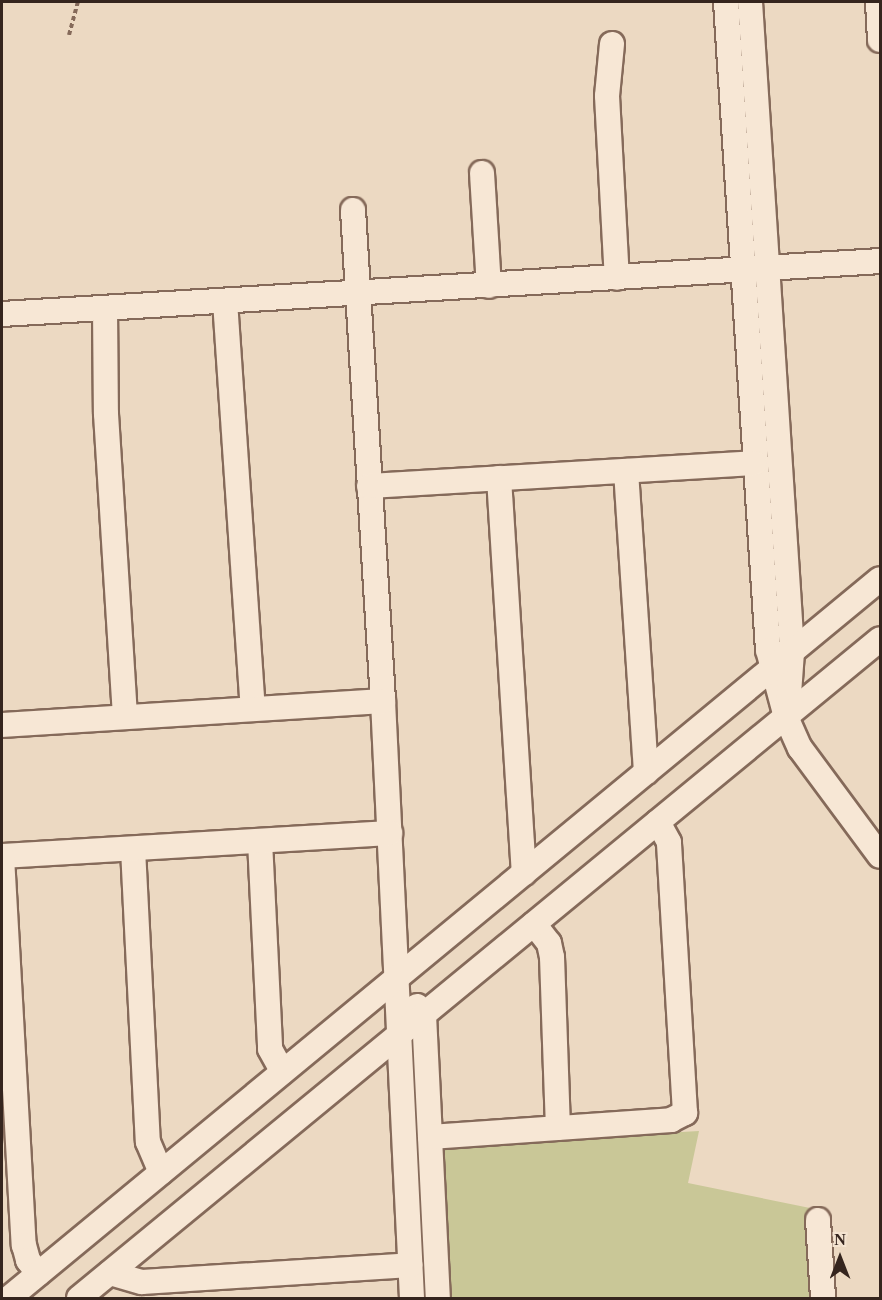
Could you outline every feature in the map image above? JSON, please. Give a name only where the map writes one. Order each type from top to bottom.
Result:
[{"type":"street","points":[[726,2],[792,652],[786,717]]},
{"type":"street","points":[[750,2],[754,463],[764,619],[772,668],[786,717],[800,747],[880,856]]},
{"type":"street","points":[[878,2],[880,40]]},
{"type":"street","points":[[612,44],[607,96],[617,278]]},
{"type":"street","points":[[483,173],[489,286]]},
{"type":"street","points":[[353,210],[356,294],[383,701],[412,1299]]},
{"type":"street","points":[[2,314],[880,261]]},
{"type":"street","points":[[225,301],[253,708]]},
{"type":"street","points":[[105,308],[106,414],[125,716]]},
{"type":"street","points":[[369,486],[754,463]]},
{"type":"street","points":[[626,471],[646,772]]},
{"type":"street","points":[[499,478],[524,873]]},
{"type":"street","points":[[9,1299],[880,579]]},
{"type":"street","points":[[79,1299],[880,639]]},
{"type":"street","points":[[2,725],[383,701]]},
{"type":"street","points":[[430,1137],[671,1120],[685,1113],[669,842],[658,822]]},
{"type":"street","points":[[38,1274],[28,1260],[24,1245],[5,988],[2,857],[390,833]]},
{"type":"street","points":[[260,841],[270,1049],[283,1072]]},
{"type":"street","points":[[133,849],[147,1142],[161,1172]]},
{"type":"street","points":[[534,924],[549,943],[552,957],[558,1128]]},
{"type":"street","points":[[397,978],[424,1015],[438,1299]]},
{"type":"street","points":[[818,1221],[823,1299]]},
{"type":"street","points":[[110,1273],[142,1282],[410,1265]]},
{"type":"path","points":[[69,35],[78,2]]},
{"type":"shaded area","points":[[699,1131],[688,1183],[810,1208],[815,1298],[449,1298],[441,1146]]}]
